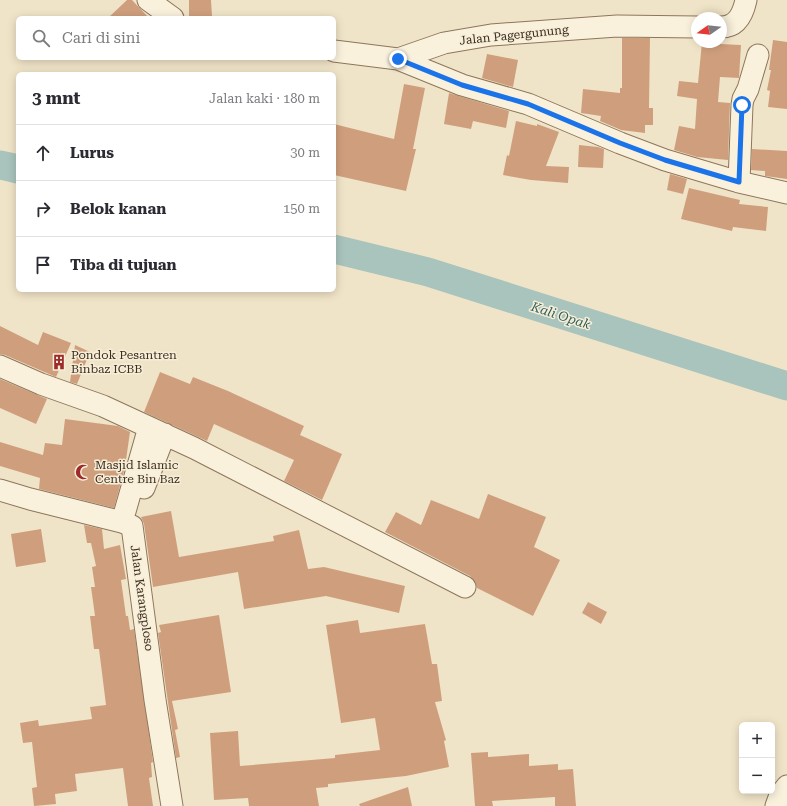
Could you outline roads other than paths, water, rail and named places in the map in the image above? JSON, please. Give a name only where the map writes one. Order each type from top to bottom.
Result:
[{"type":"street","points":[[148,0],[170,16]]},
{"type":"street","points":[[727,26],[740,18],[744,10],[746,0]]},
{"type":"street","name":"Jalan Pagergunung","points":[[336,51],[398,59],[444,43],[491,34],[617,26],[691,27]]},
{"type":"street","points":[[739,182],[743,98],[748,89],[758,55]]},
{"type":"street","points":[[398,59],[462,85],[528,104],[652,155],[739,182],[787,193]]},
{"type":"street","points":[[0,366],[41,384],[102,406],[194,448],[465,587]]},
{"type":"street","points":[[0,490],[127,524],[157,431]]},
{"type":"street","name":"Jalan Karangploso","points":[[127,524],[172,806]]},
{"type":"street","points":[[776,806],[780,795],[787,786]]},
{"type":"waterway","name":"Kali Opak","points":[[0,165],[16,169]]},
{"type":"waterway","name":"Kali Opak","points":[[336,249],[428,272],[787,386]]},
{"type":"place","name":"Pondok Pesantren Binbaz ICBB","points":[[59,362]]},
{"type":"place","name":"Masjid Islamic Centre Bin Baz","points":[[83,472]]}]
